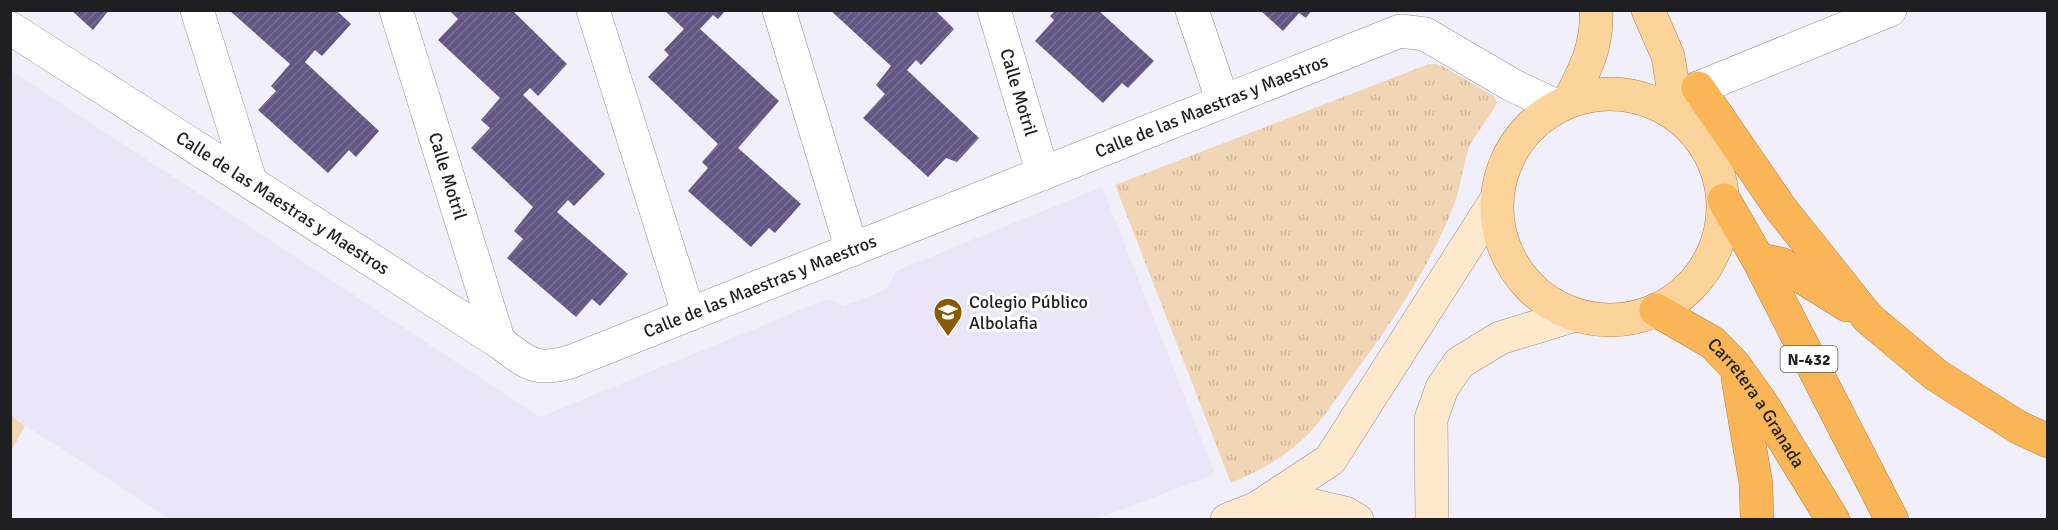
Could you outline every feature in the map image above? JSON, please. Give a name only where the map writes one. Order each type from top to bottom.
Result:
[{"type":"highway","points":[[1698,88],[1780,209],[1868,318]]},
{"type":"highway","name":"N-432","points":[[1724,200],[1758,259],[1892,519]]},
{"type":"highway","points":[[1758,259],[1781,264],[1868,318],[1936,375],[2018,427],[2048,441]]},
{"type":"highway","name":"Carretera a Granada","points":[[1656,310],[1713,344],[1735,366],[1762,404],[1833,519]]},
{"type":"highway","points":[[1735,366],[1748,427],[1756,484],[1757,519]]},
{"type":"main road","points":[[1562,103],[1590,59],[1597,24],[1596,10]]},
{"type":"main road","points":[[1648,10],[1668,56],[1675,114]]},
{"type":"main road","points":[[1668,56],[1698,88]]},
{"type":"main road","points":[[1604,93],[1638,97],[1675,114],[1697,134],[1711,154],[1719,176],[1724,200],[1722,223],[1717,245],[1707,266],[1694,284],[1676,299],[1656,310],[1630,318],[1603,320],[1575,315],[1548,302],[1525,284],[1508,259],[1498,231],[1495,202],[1501,173],[1513,146],[1532,123],[1562,103],[1604,93]]},
{"type":"street","points":[[197,10],[250,180]]},
{"type":"street","name":"Calle Motril","points":[[396,10],[499,342]]},
{"type":"street","points":[[593,10],[688,315]]},
{"type":"street","points":[[779,10],[852,250]]},
{"type":"street","name":"Calle Motril","points":[[994,10],[1043,174]]},
{"type":"street","points":[[1192,10],[1223,102]]},
{"type":"street","points":[[1675,114],[1698,88],[1890,10]]},
{"type":"street","name":"Calle de las Maestras y Maestros","points":[[10,28],[250,180],[527,362],[548,368],[570,362],[1223,102],[1396,21],[1425,34],[1512,85],[1562,103]]},
{"type":"street","points":[[1227,519],[1257,507],[1330,460],[1495,202]]},
{"type":"street","points":[[1432,519],[1431,419],[1442,388],[1459,363],[1500,338],[1575,315]]},
{"type":"street","points":[[1257,507],[1302,503],[1346,513],[1357,519]]},
{"type":"shaded area","points":[[10,70],[540,417],[827,299],[844,306],[887,289],[896,271],[1102,187],[1215,474],[1094,520],[170,519],[11,416]]},
{"type":"green space","points":[[1429,64],[1442,66],[1494,96],[1497,102],[1469,148],[1456,198],[1444,229],[1420,276],[1377,342],[1308,435],[1276,460],[1231,483],[1115,185]]},
{"type":"green space","points":[[11,416],[25,426],[11,451]]},
{"type":"building","points":[[71,10],[109,10],[93,30]]},
{"type":"building","points":[[229,10],[336,10],[351,24],[322,56],[315,50],[305,62],[379,131],[356,157],[349,150],[328,173],[258,110],[276,91],[271,86],[290,64]]},
{"type":"building","points":[[449,10],[512,10],[567,64],[538,96],[530,88],[523,95],[605,174],[574,206],[568,200],[557,212],[628,274],[600,306],[592,299],[576,317],[507,258],[523,239],[514,231],[533,207],[471,148],[490,128],[481,120],[500,98],[438,40],[458,19]]},
{"type":"building","points":[[664,10],[726,10],[718,19],[713,15],[700,29],[779,101],[738,148],[801,204],[775,233],[769,228],[751,247],[688,191],[708,168],[702,162],[718,144],[648,77],[669,55],[664,50],[684,29]]},
{"type":"building","points":[[830,10],[935,10],[954,29],[921,65],[916,60],[907,70],[979,138],[957,162],[946,158],[928,177],[863,118],[885,94],[876,85],[891,66]]},
{"type":"building","points":[[1056,10],[1098,10],[1154,61],[1128,88],[1122,83],[1103,103],[1035,41],[1054,20],[1050,16]]},
{"type":"building","points":[[1260,10],[1312,10],[1306,18],[1299,13],[1283,31]]},
{"type":"place","name":"Colegio Público Albolafia","points":[[948,338]]}]
